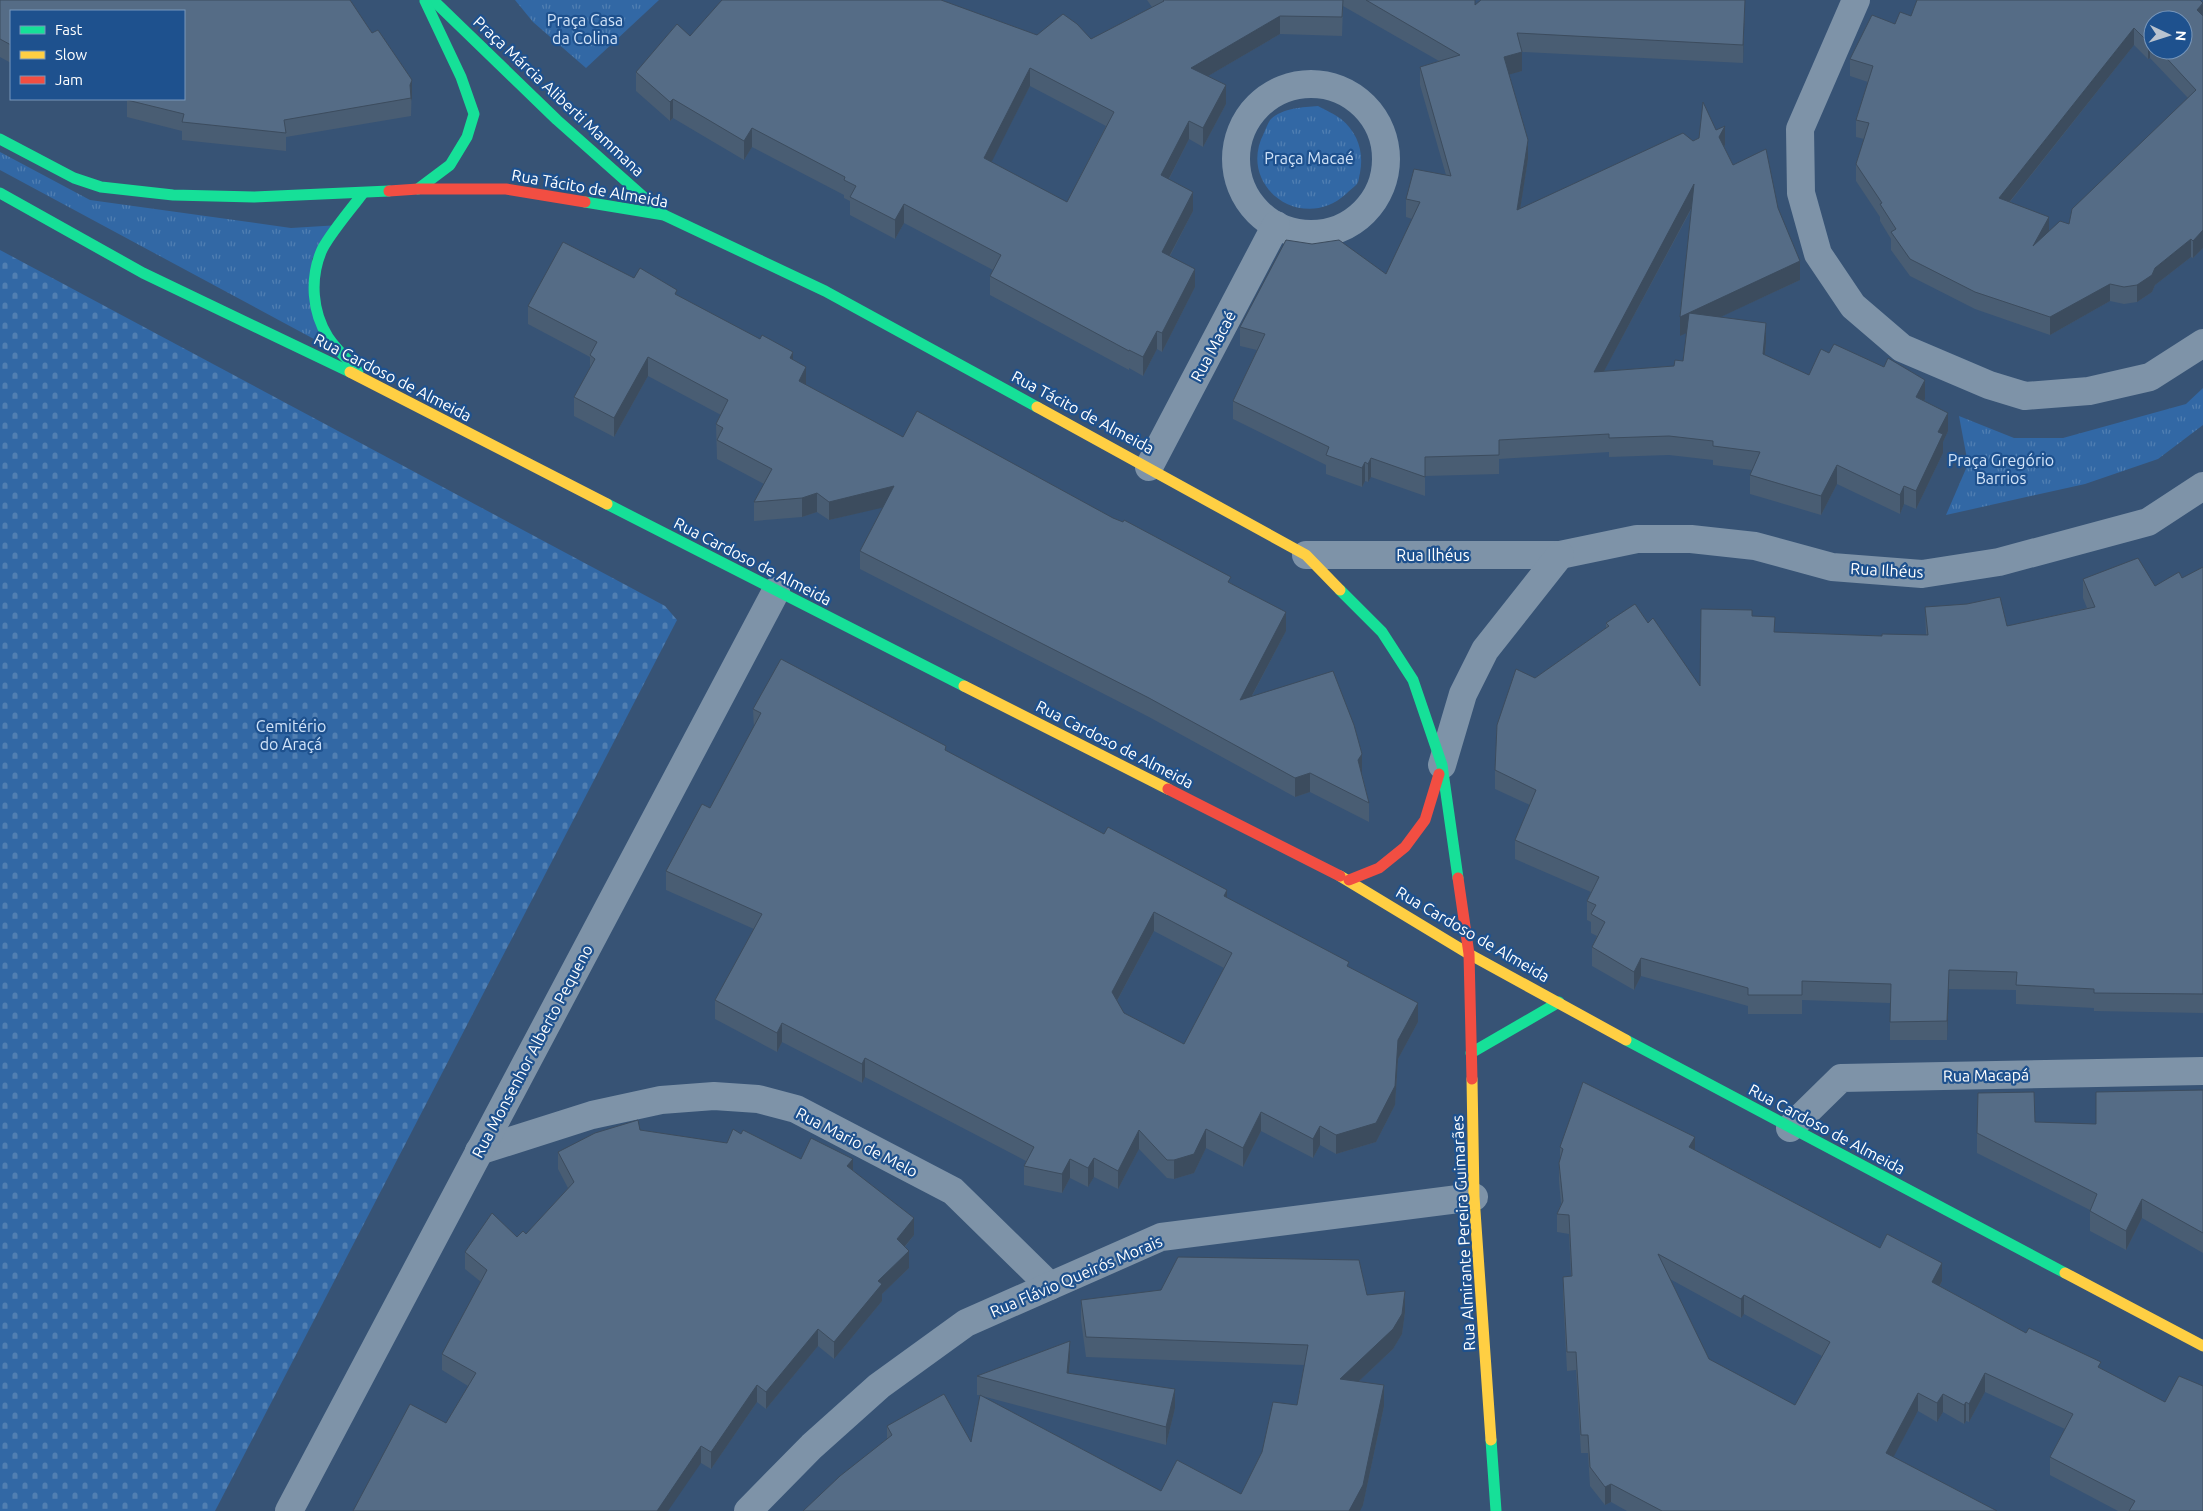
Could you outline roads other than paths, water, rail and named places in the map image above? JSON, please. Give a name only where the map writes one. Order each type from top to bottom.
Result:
[{"type":"main road","points":[[0,139],[74,178],[101,187],[173,195],[254,197],[418,189],[450,165],[467,138],[474,114],[461,77],[424,0]]},
{"type":"main road","name":"Praça Márcia Aliberti Mammana","points":[[433,0],[557,120],[664,215]]},
{"type":"main road","name":"Rua Tácito de Almeida","points":[[418,189],[506,189],[664,215],[825,291],[1306,554],[1382,632],[1413,680],[1442,765],[1469,954]]},
{"type":"main road","name":"Rua Cardoso de Almeida","points":[[0,193],[143,273],[366,380],[776,591],[1349,880],[1469,954],[1701,1081],[2203,1346]]},
{"type":"main road","points":[[363,193],[321,251],[315,276],[314,299],[319,319],[328,337],[366,380]]},
{"type":"main road","points":[[1349,880],[1380,868],[1405,848],[1425,820],[1442,765]]},
{"type":"main road","name":"Rua Almirante Pereira Guimarães","points":[[1469,954],[1474,1197],[1496,1511]]},
{"type":"main road","points":[[1472,1053],[1559,1002]]},
{"type":"street","points":[[1856,0],[1800,129],[1801,193],[1818,254],[1853,306],[1902,348],[1989,385],[2025,396],[2089,392],[2150,377],[2203,343]]},
{"type":"street","points":[[1293,86],[1330,87],[1347,93],[1363,103],[1375,118],[1382,137],[1384,156],[1383,179],[1376,196],[1366,213],[1350,224],[1331,231],[1298,232],[1276,226],[1258,212],[1246,197],[1239,179],[1236,160],[1239,139],[1246,122],[1255,108],[1278,90],[1293,86]]},
{"type":"street","name":"Rua Macaé","points":[[1149,467],[1276,226]]},
{"type":"street","name":"Rua Ilhéus","points":[[1306,554],[1560,555],[1638,538],[1691,539],[1755,546],[1832,567],[1922,574],[2000,562],[2148,522],[2203,486]]},
{"type":"street","points":[[1442,765],[1463,694],[1486,650],[1560,555]]},
{"type":"street","name":"Rua Monsenhor Alberto Pequeno","points":[[289,1511],[776,591]]},
{"type":"street","name":"Rua Macapá","points":[[1790,1128],[1841,1078],[2203,1071]]},
{"type":"street","name":"Rua Mario de Melo","points":[[479,1151],[592,1114],[661,1100],[714,1096],[758,1099],[796,1109],[953,1191],[1050,1286]]},
{"type":"street","name":"Rua Flávio Queirós Morais","points":[[748,1511],[812,1446],[879,1386],[966,1323],[1161,1237],[1474,1197]]},
{"type":"park label","name":"Praça Casa da Colina","points":[[585,29]]},
{"type":"park label","name":"Praça Macaé","points":[[1309,158]]},
{"type":"park label","name":"Praça Gregório Barrios","points":[[2001,469]]},
{"type":"park label","name":"Cemitério do Araçá","points":[[291,735]]}]
